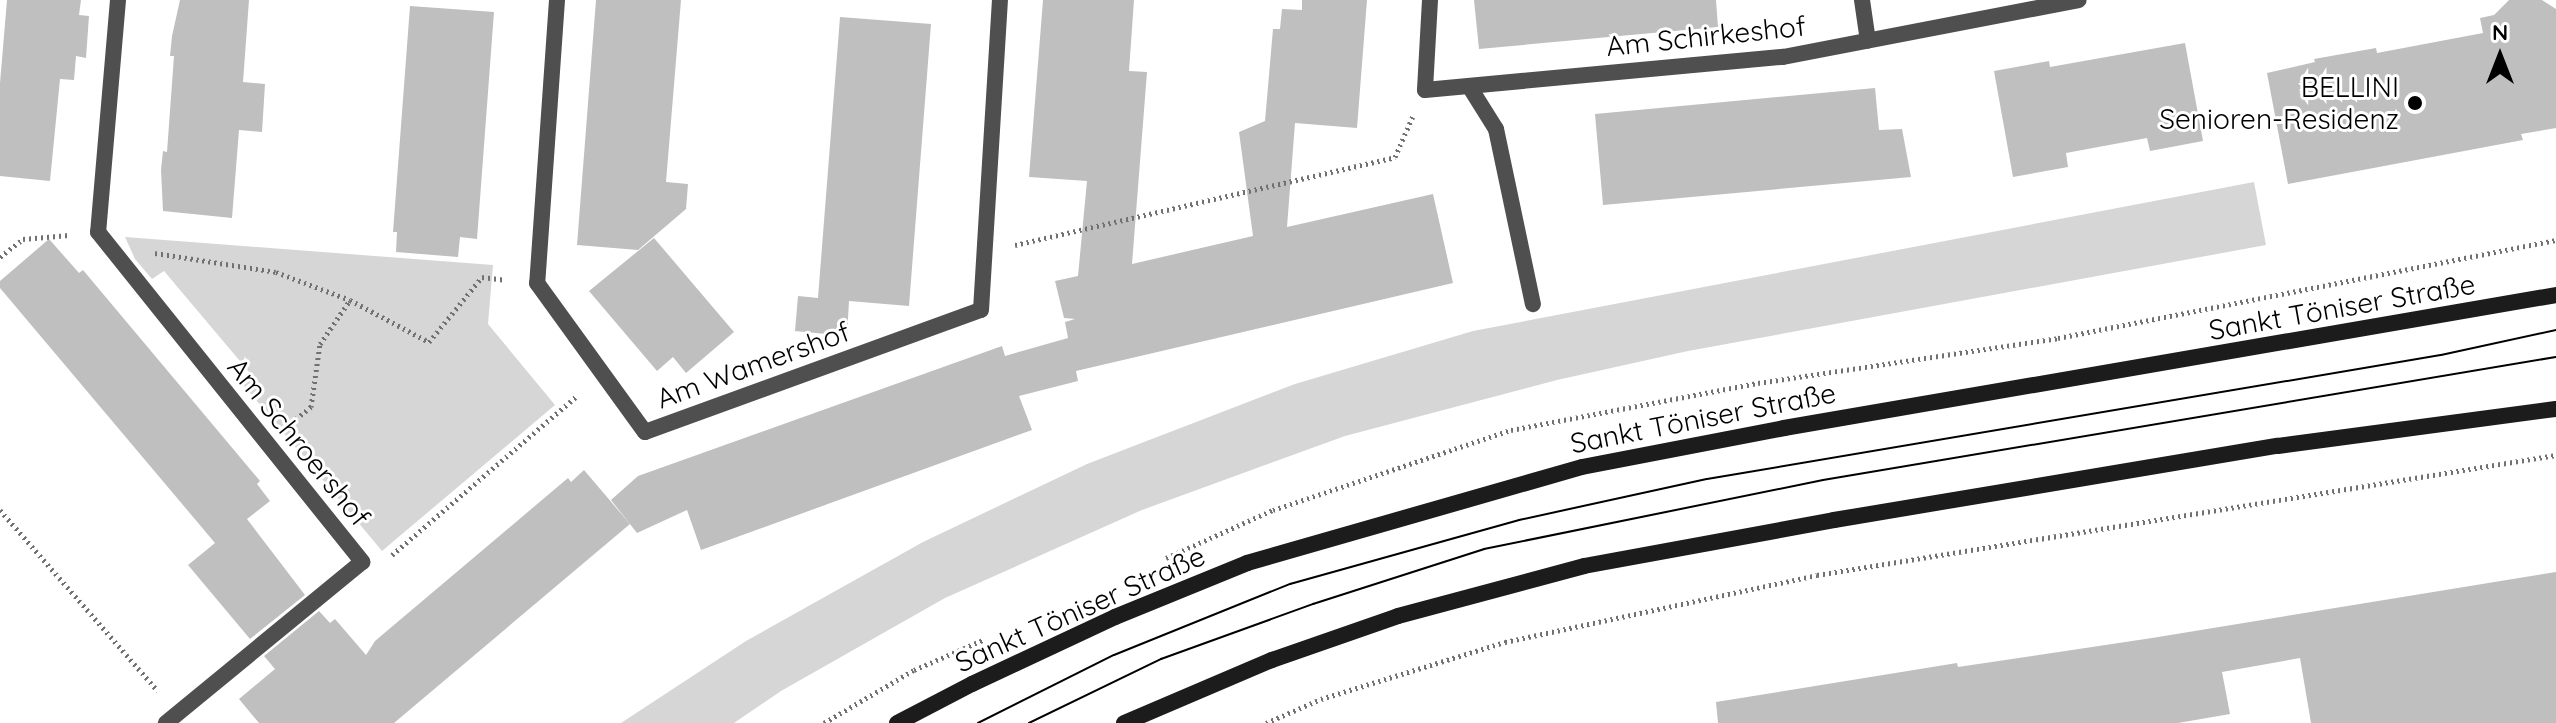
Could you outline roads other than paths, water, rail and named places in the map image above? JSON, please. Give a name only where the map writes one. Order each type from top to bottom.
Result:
[{"type":"main road","name":"Sankt Töniser Straße","points":[[897,723],[1115,617],[1247,563],[1582,467],[1799,425],[2556,295]]},
{"type":"main road","points":[[1124,723],[1272,660],[1398,616],[1584,566],[2247,451],[2556,409]]},
{"type":"street","name":"Am Schroershof","points":[[118,0],[98,232],[362,562],[172,718]]},
{"type":"street","name":"Am Wamershof","points":[[557,0],[537,283],[645,432],[981,310],[1000,0]]},
{"type":"street","name":"Am Schirkeshof","points":[[1430,0],[1425,90],[1783,57],[2079,0]]},
{"type":"street","points":[[1862,0],[1868,41]]},
{"type":"street","points":[[1469,86],[1496,129],[1533,304]]},
{"type":"tram line","points":[[978,723],[1114,655],[1290,584],[1519,520],[1707,479],[2441,355],[2556,330]]},
{"type":"tram line","points":[[1029,723],[1161,659],[1313,604],[1484,549],[1823,480],[2556,357]]},
{"type":"place","name":"BELLINI Senioren-Residenz","points":[[2415,103]]}]
